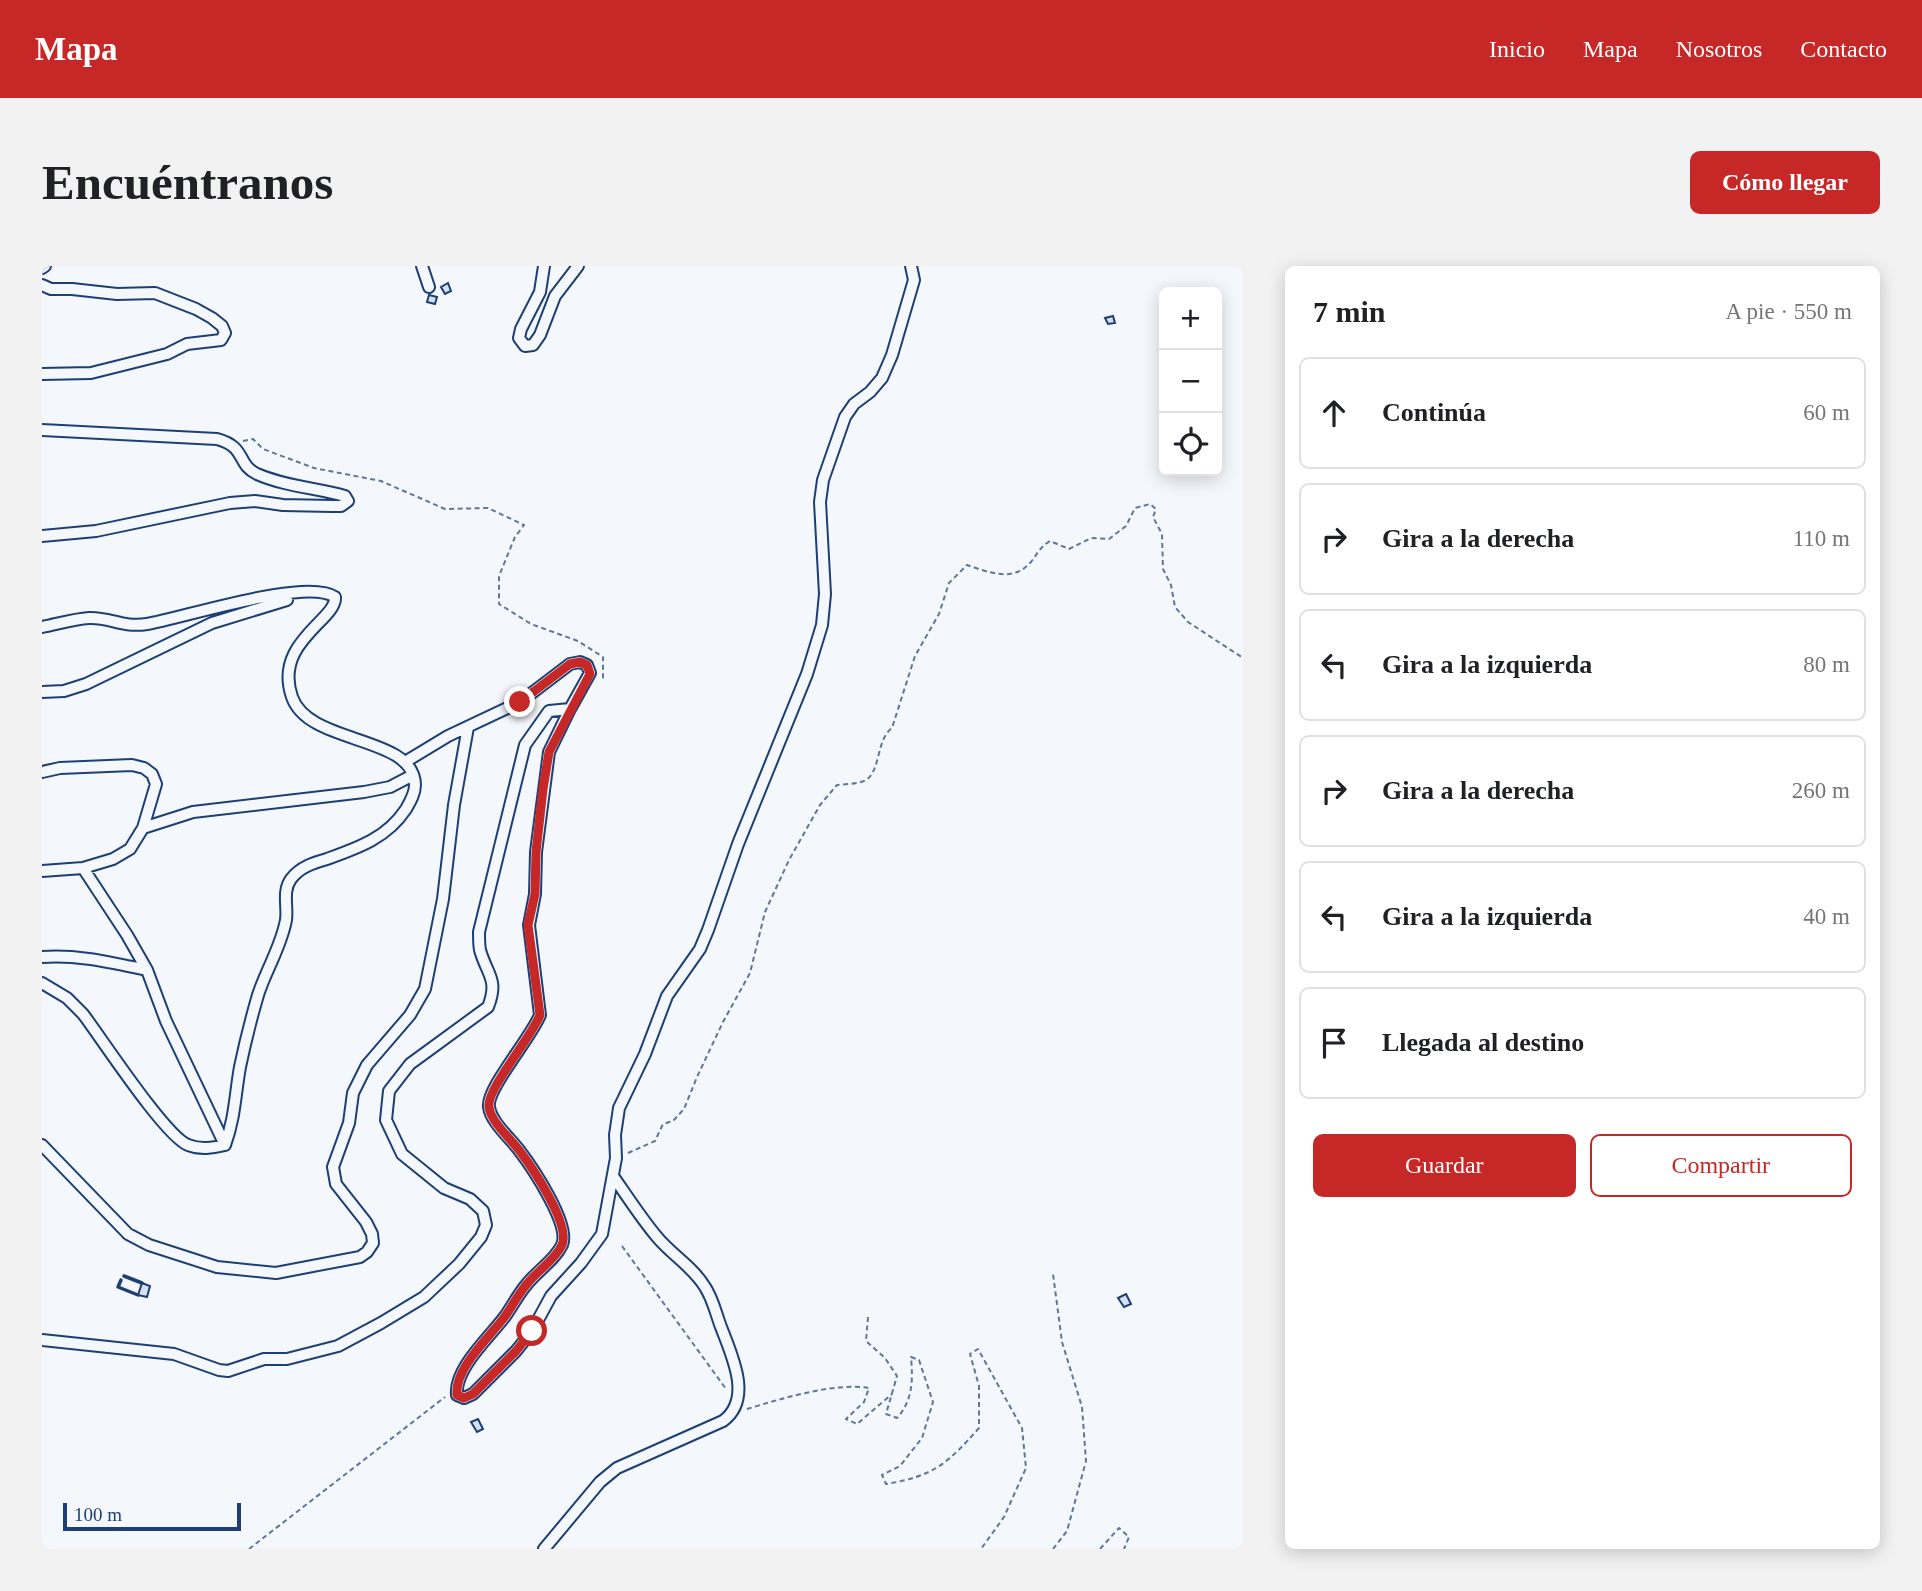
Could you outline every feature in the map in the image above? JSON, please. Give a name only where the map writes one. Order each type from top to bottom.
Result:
[{"type":"street","points":[[422,266],[429,287]]},
{"type":"street","points":[[544,266],[540,292],[521,329],[519,338],[525,346],[533,345],[540,335],[555,296],[578,266]]},
{"type":"street","points":[[405,762],[520,702],[570,664],[580,662],[587,665],[590,674],[549,752],[536,852],[535,894],[528,925],[540,1015],[535,1029],[496,1084],[490,1095],[489,1107],[547,1195],[564,1234],[556,1253],[525,1285],[492,1334],[469,1360],[456,1388],[457,1395],[464,1398],[473,1394],[516,1351],[532,1331],[551,1296],[581,1263],[601,1234],[616,1158],[614,1135],[619,1108],[645,1054],[667,996],[699,949],[708,930],[738,844],[807,674],[822,625],[825,594],[820,502],[823,480],[845,417],[881,378],[892,355],[914,280],[911,266]]},
{"type":"street","points":[[42,285],[51,289],[117,294],[155,293],[212,318],[225,333],[221,340],[187,344],[167,354],[91,373],[42,374]]},
{"type":"street","points":[[42,430],[217,439],[231,443],[240,451],[244,462],[254,472],[348,498],[341,506],[283,505],[255,501],[230,503],[96,531],[42,536]]},
{"type":"street","points":[[42,627],[90,618],[119,625],[148,624],[250,599],[313,591],[330,593],[336,602],[296,648],[290,679],[291,694],[297,708],[326,729],[383,749],[405,762],[413,775],[413,798],[387,831],[372,841],[309,864],[288,882],[286,919],[259,993],[240,1069],[234,1121],[225,1145]]},
{"type":"street","points":[[42,692],[64,691],[86,684],[212,623],[313,591]]},
{"type":"street","points":[[42,1340],[174,1354],[228,1371],[257,1360],[287,1359],[338,1346],[381,1324],[424,1297],[459,1264],[481,1237],[486,1225],[483,1211],[470,1199],[444,1188],[402,1154],[386,1120],[389,1091],[410,1064],[488,1007],[494,992],[492,977],[480,950],[479,933],[525,745],[549,711],[570,709]]},
{"type":"street","points":[[42,1146],[128,1234],[149,1245],[217,1267],[276,1273],[360,1257],[367,1252],[373,1242],[372,1234],[366,1222],[336,1184],[333,1167],[349,1122],[353,1093],[367,1065],[410,1015],[425,989],[443,899],[454,805],[468,727]]},
{"type":"street","points":[[42,772],[60,768],[132,765],[144,768],[152,774],[156,784],[143,828],[130,849],[113,859],[83,868],[42,871]]},
{"type":"street","points":[[143,828],[193,812],[390,787],[413,775]]},
{"type":"street","points":[[83,868],[147,970],[166,1021],[225,1145]]},
{"type":"street","points":[[42,957],[71,957],[147,970]]},
{"type":"street","points":[[42,983],[67,998],[83,1014],[166,1126],[186,1144],[207,1149],[225,1145]]},
{"type":"street","points":[[544,1549],[600,1482],[617,1468],[723,1421],[735,1408],[738,1384],[733,1360],[707,1289],[692,1270],[672,1254],[656,1236],[613,1176]]},
{"type":"path","points":[[231,443],[253,439],[263,449],[314,468],[382,481],[446,509],[488,508],[524,525],[515,537],[499,576],[499,604],[531,624],[578,641],[603,657],[603,678],[594,686]]},
{"type":"path","points":[[616,1158],[654,1141],[663,1124],[673,1121],[684,1109],[723,1022],[750,973],[765,912],[789,860],[820,805],[837,785],[866,780],[873,773],[885,734],[892,728],[915,656],[939,614],[948,583],[967,565],[996,575],[1017,573],[1030,564],[1040,547],[1050,541],[1069,549],[1091,538],[1109,539],[1126,526],[1135,508],[1150,504],[1156,509],[1153,517],[1162,534],[1163,569],[1171,585],[1175,607],[1188,622],[1243,658]]},
{"type":"path","points":[[622,1246],[735,1408],[856,1385],[869,1388],[864,1402],[846,1419],[857,1424],[893,1394]]},
{"type":"path","points":[[1053,1274],[1062,1342],[1082,1407],[1086,1461],[1067,1531],[1053,1549]]},
{"type":"path","points":[[867,1317],[866,1341],[885,1358],[897,1376],[886,1414],[897,1418],[906,1409],[913,1383],[911,1357],[919,1360],[933,1402],[922,1438],[900,1466],[882,1475],[886,1483],[915,1479],[951,1460],[979,1428],[979,1386],[970,1354],[978,1349],[1021,1428],[1026,1468],[1004,1517],[981,1549]]},
{"type":"path","points":[[249,1549],[456,1388]]},
{"type":"path","points":[[1100,1549],[1119,1528],[1129,1537],[1124,1549]]},
{"type":"building","points":[[448,283],[451,291],[445,294],[441,287]]},
{"type":"building","points":[[429,295],[437,297],[435,304],[427,302]]},
{"type":"building","points":[[1113,316],[1115,323],[1108,324],[1105,318]]},
{"type":"building","points":[[142,1283],[150,1286],[147,1297],[138,1295]]},
{"type":"building","points":[[1126,1294],[1131,1304],[1124,1307],[1118,1298]]},
{"type":"building","points":[[478,1419],[483,1429],[477,1432],[471,1422]]},
{"type":"wall","points":[[124,1276],[142,1283]]},
{"type":"wall","points":[[121,1280],[118,1287],[138,1295]]},
{"type":"route","points":[[520,702],[570,664],[580,662],[587,665],[590,674],[587,682],[576,697],[549,752],[543,789],[536,852],[535,894],[528,925],[540,1015],[535,1029],[496,1084],[490,1095],[489,1107],[547,1195],[564,1234],[556,1253],[525,1285],[492,1334],[469,1360],[459,1379],[457,1395],[464,1398],[473,1394],[532,1331]]}]
